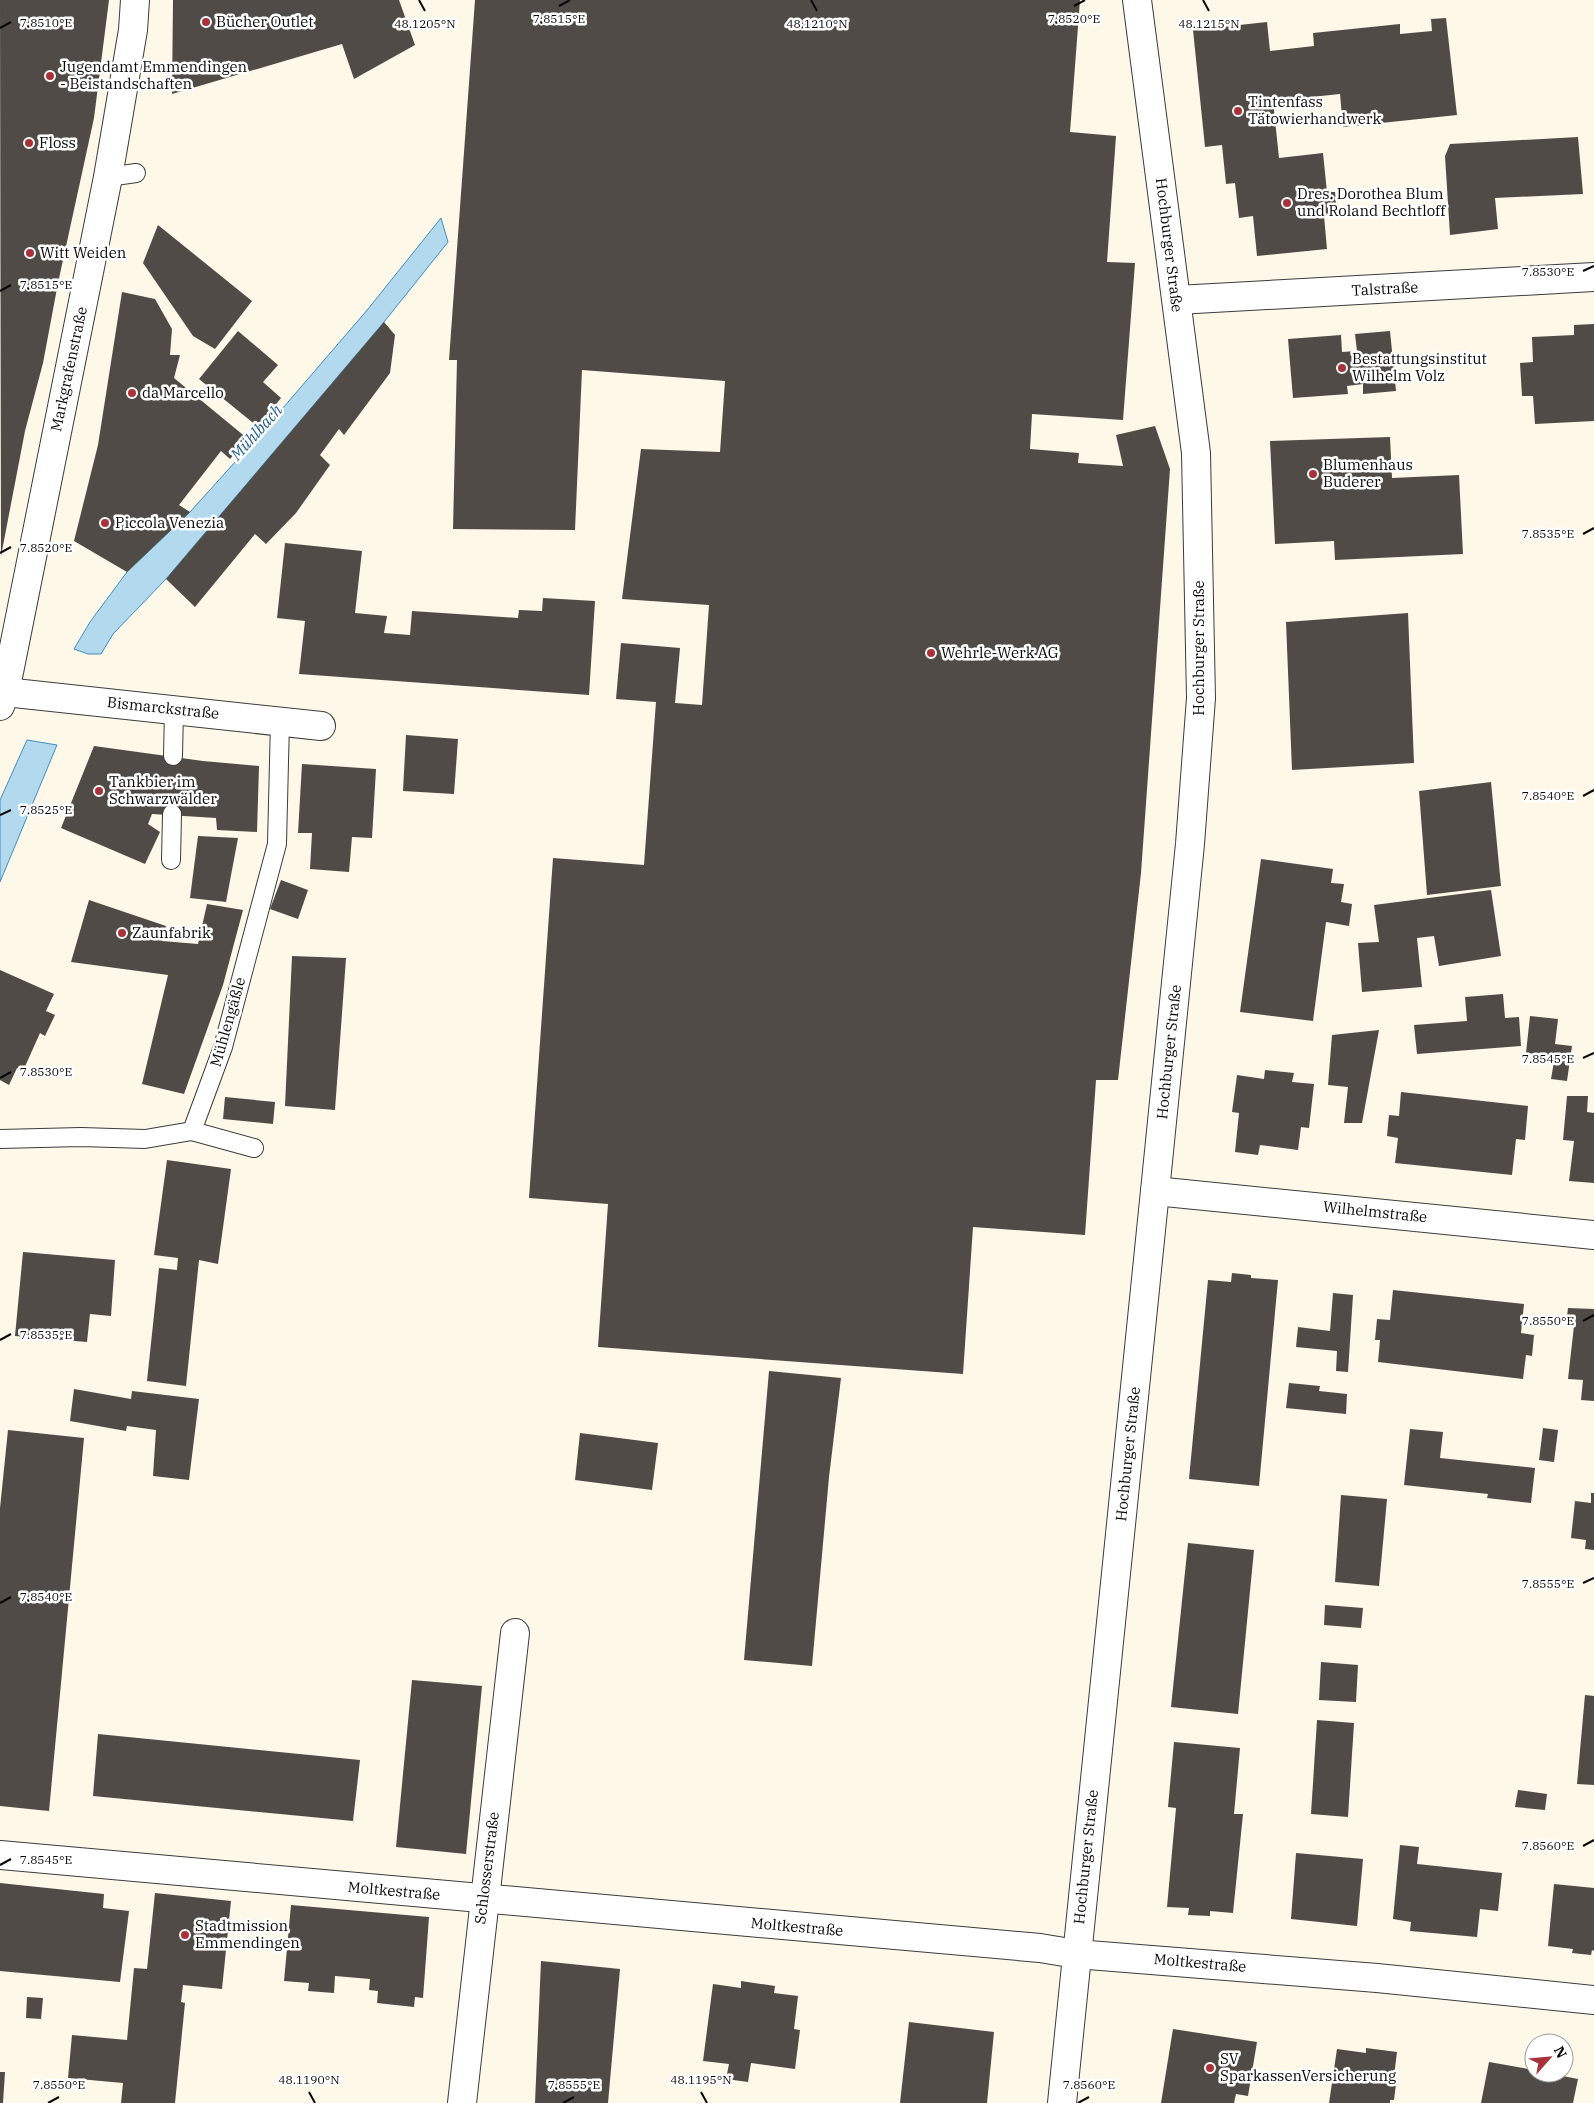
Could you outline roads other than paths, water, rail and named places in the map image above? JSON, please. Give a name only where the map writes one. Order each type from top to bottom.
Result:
[{"type":"street","name":"Markgrafenstraße","points":[[2,699],[108,178],[133,30],[135,0]]},
{"type":"street","name":"Hochburger Straße","points":[[1062,2103],[1190,844],[1201,698],[1196,453],[1137,0]]},
{"type":"street","name":"Talstraße","points":[[1176,300],[1594,277]]},
{"type":"street","name":"Bismarckstraße","points":[[2,699],[43,694],[321,726]]},
{"type":"street","name":"Wilhelmstraße","points":[[1155,1191],[1594,1235]]},
{"type":"street","name":"Schlosserstraße","points":[[462,2103],[483,1899],[515,1633]]},
{"type":"street","name":"Moltkestraße","points":[[0,1855],[1040,1948],[1076,1954],[1367,1977],[1594,2000]]},
{"type":"lane","points":[[108,178],[136,174]]},
{"type":"lane","points":[[173,756],[174,710]]},
{"type":"lane","name":"Mühlengäßle","points":[[192,1130],[223,1047],[277,844],[280,721]]},
{"type":"lane","points":[[171,860],[172,814]]},
{"type":"lane","points":[[0,1139],[81,1137],[145,1139],[192,1130],[254,1148]]},
{"type":"water","points":[[441,218],[448,242],[384,322],[166,579],[113,634],[101,654],[88,654],[74,649],[90,622],[127,572],[190,512],[264,430],[368,309]]},
{"type":"water","points":[[27,740],[57,745],[0,882],[0,800]]},
{"type":"place","name":"Bücher Outlet","points":[[206,22]]},
{"type":"place","name":"Jugendamt Emmendingen - Beistandschaften","points":[[50,76]]},
{"type":"place","name":"Tintenfass Tätowierhandwerk","points":[[1238,111]]},
{"type":"place","name":"Floss","points":[[29,143]]},
{"type":"place","name":"Dres. Dorothea Blum und Roland Bechtloff","points":[[1287,203]]},
{"type":"place","name":"Witt Weiden","points":[[30,253]]},
{"type":"place","name":"Bestattungsinstitut Wilhelm Volz","points":[[1342,368]]},
{"type":"place","name":"da Marcello","points":[[132,393]]},
{"type":"place","name":"Blumenhaus Buderer","points":[[1313,474]]},
{"type":"place","name":"Piccola Venezia","points":[[105,523]]},
{"type":"place","name":"Wehrle-Werk AG","points":[[931,653]]},
{"type":"place","name":"Tankbier im Schwarzwälder","points":[[99,791]]},
{"type":"place","name":"Zaunfabrik","points":[[122,933]]},
{"type":"place","name":"Stadtmission Emmendingen","points":[[185,1935]]},
{"type":"place","name":"SV SparkassenVersicherung","points":[[1210,2068]]},
{"type":"water label","name":"Mühlbach","points":[[256,432]]}]
